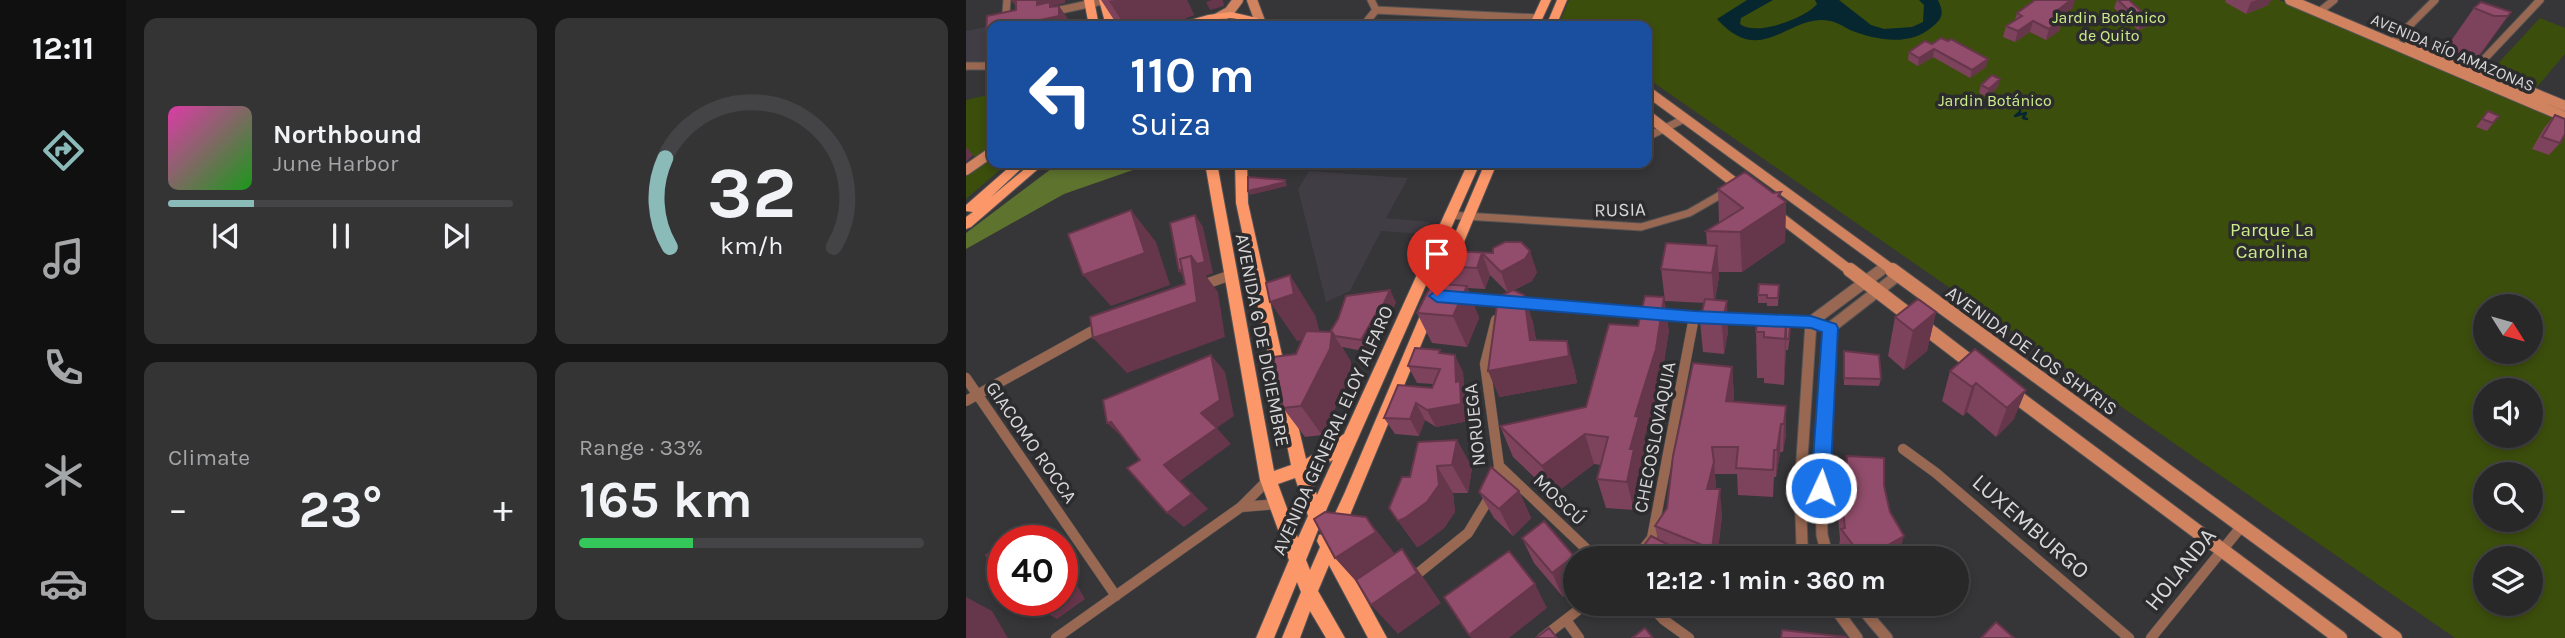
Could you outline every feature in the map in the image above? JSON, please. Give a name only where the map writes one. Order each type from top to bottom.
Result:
[{"type":"main road","points":[[1105,0],[1110,21]]},
{"type":"main road","points":[[1213,21],[1223,16],[1237,0]]},
{"type":"main road","points":[[1254,0],[1261,21]]},
{"type":"main road","points":[[1536,21],[1546,0]]},
{"type":"main road","points":[[1553,21],[1562,0]]},
{"type":"main road","name":"AVENIDA RÍO AMAZONAS","points":[[2290,0],[2326,6]]},
{"type":"main road","name":"AVENIDA RÍO AMAZONAS","points":[[2310,0],[2395,40],[2560,104],[2565,117]]},
{"type":"main road","points":[[1089,2],[1093,21]]},
{"type":"main road","points":[[1198,21],[1239,16],[1252,21]]},
{"type":"main road","name":"AVENIDA DE LOS SHYRIS","points":[[1652,94],[2395,638]]},
{"type":"main road","points":[[1652,118],[1877,292],[2340,638]]},
{"type":"main road","points":[[966,170],[987,155]]},
{"type":"main road","points":[[1006,168],[1002,175],[1012,178]]},
{"type":"main road","points":[[1012,178],[1018,168]]},
{"type":"main road","points":[[966,224],[973,212],[988,198],[1029,168]]},
{"type":"main road","points":[[973,212],[1039,168]]},
{"type":"main road","name":"AVENIDA 6 DE DICIEMBRE","points":[[1212,168],[1268,480],[1310,594],[1336,638]]},
{"type":"main road","name":"AVENIDA 6 DE DICIEMBRE","points":[[1241,168],[1242,203],[1300,470],[1328,548],[1368,610],[1378,638]]},
{"type":"main road","name":"AVENIDA GENERAL ELOY ALFARO","points":[[1265,638],[1316,515],[1448,215],[1472,168]]},
{"type":"main road","points":[[1292,638],[1490,168]]},
{"type":"main road","points":[[1268,480],[1325,459],[1352,438]]},
{"type":"main road","points":[[1295,446],[1325,459]]},
{"type":"street","points":[[1006,21],[1007,0]]},
{"type":"street","points":[[1042,14],[1105,0]]},
{"type":"street","points":[[1371,0],[1376,10]]},
{"type":"street","points":[[2395,40],[2435,0]]},
{"type":"street","points":[[2472,72],[2540,0]]},
{"type":"street","points":[[1376,10],[1523,21]]},
{"type":"street","points":[[1367,21],[1376,10]]},
{"type":"street","points":[[1013,21],[1018,19]]},
{"type":"street","points":[[966,66],[987,65]]},
{"type":"street","points":[[1652,135],[1684,119]]},
{"type":"street","name":"RUSIA","points":[[1448,215],[1641,227],[1689,213],[1758,172]]},
{"type":"street","points":[[1803,546],[1800,489],[1811,322],[1886,267]]},
{"type":"street","points":[[1190,290],[1231,275]]},
{"type":"street","points":[[1825,546],[1822,535],[1821,488],[1830,328],[1898,276]]},
{"type":"street","points":[[1437,296],[1694,317],[1811,322],[1830,328]]},
{"type":"street","name":"NORUEGA","points":[[1401,586],[1465,539],[1486,508],[1495,485],[1499,466],[1485,364],[1501,303]]},
{"type":"street","name":"CHECOSLOVAQUIA","points":[[1646,546],[1653,538],[1694,317]]},
{"type":"street","points":[[966,401],[1109,321]]},
{"type":"street","name":"GIACOMO ROCCA","points":[[966,378],[1116,596]]},
{"type":"street","name":"LUXEMBURGO","points":[[1903,449],[1936,473],[2129,638]]},
{"type":"street","name":"MOSCÚ","points":[[1499,466],[1584,546]]},
{"type":"street","points":[[1056,638],[1241,507],[1268,480]]},
{"type":"street","points":[[1241,507],[1276,504]]},
{"type":"street","name":"HOLANDA","points":[[2151,638],[2241,527]]},
{"type":"street","points":[[1542,638],[1571,616]]},
{"type":"street","points":[[1660,616],[1689,638]]},
{"type":"street","points":[[1841,616],[1857,638]]},
{"type":"street","points":[[1868,616],[1887,638]]},
{"type":"street","points":[[1566,620],[1579,638]]},
{"type":"shaded area","points":[[987,27],[987,55],[984,63],[966,72],[966,31]]},
{"type":"shaded area","points":[[1309,171],[1408,178],[1386,218],[1430,222],[1424,234],[1381,231],[1350,291],[1326,302],[1298,189]]},
{"type":"green space","name":"Parque La Carolina","points":[[1569,0],[2279,0],[2565,122],[2565,638],[2455,638],[1652,81],[1652,21],[1561,19]]},
{"type":"green space","points":[[2540,18],[2565,28],[2565,54],[2537,87],[2493,69]]},
{"type":"green space","points":[[987,95],[987,149],[976,157],[966,152],[966,100]]},
{"type":"green space","points":[[987,162],[987,168],[1002,168],[966,199],[966,176]]},
{"type":"green space","points":[[1052,168],[1139,168],[1064,194],[966,249],[966,233]]},
{"type":"water","points":[[1747,0],[1773,0],[1741,18],[1740,24],[1757,28],[1792,20],[1817,4],[1815,0],[1839,0],[1871,25],[1884,29],[1912,27],[1923,22],[1924,5],[1919,0],[1938,0],[1942,12],[1932,27],[1923,33],[1903,39],[1871,37],[1833,22],[1816,20],[1762,40],[1748,40],[1733,33],[1717,19]]},
{"type":"building","points":[[1016,0],[1037,0],[1037,5],[1050,2],[1050,7],[1059,6],[1059,16],[1036,21],[987,21],[986,32],[987,16],[1016,10]]},
{"type":"building","points":[[2035,0],[2071,0],[2058,10],[2065,13],[2058,17],[2062,19],[2049,29],[2033,21],[2018,31],[2006,26],[2022,16],[2017,13]]},
{"type":"building","points":[[2118,0],[2129,0],[2150,19],[2141,22]]},
{"type":"building","points":[[2481,2],[2511,12],[2508,16],[2494,16],[2474,8]]},
{"type":"building","points":[[1941,38],[1948,41],[1951,39],[1988,59],[1972,70],[1934,49],[1919,58],[1909,52],[1925,41],[1932,44]]},
{"type":"building","points":[[1992,75],[2000,79],[1989,89],[1981,85]]},
{"type":"building","points":[[2488,111],[2499,116],[2493,123],[2482,119]]},
{"type":"building","points":[[2555,115],[2565,119],[2565,134],[2560,143],[2542,137]]},
{"type":"building","points":[[1745,172],[1773,193],[1781,192],[1778,196],[1786,202],[1740,232],[1706,231],[1743,208],[1718,189]]},
{"type":"building","points":[[1248,177],[1285,180],[1285,182],[1248,191]]},
{"type":"building","points":[[1131,210],[1145,253],[1083,275],[1068,234]]},
{"type":"building","points":[[1195,215],[1205,262],[1197,264],[1191,256],[1180,259],[1182,269],[1179,271],[1170,223]]},
{"type":"building","points":[[1505,242],[1521,242],[1530,251],[1525,259],[1501,272],[1482,253],[1477,268],[1442,266],[1449,251],[1493,253],[1493,248]]},
{"type":"building","points":[[1666,243],[1717,246],[1712,273],[1661,269]]},
{"type":"building","points":[[1191,256],[1197,302],[1093,338],[1090,317],[1185,284],[1180,259]]},
{"type":"building","points":[[1290,275],[1294,294],[1270,302],[1266,283]]},
{"type":"building","points":[[1432,283],[1467,286],[1453,316],[1417,313]]},
{"type":"building","points":[[1759,284],[1779,285],[1778,298],[1758,295]]},
{"type":"building","points":[[1390,290],[1380,312],[1377,312],[1361,340],[1335,336],[1330,332],[1346,296]]},
{"type":"building","points":[[1513,290],[1524,295],[1530,340],[1567,341],[1569,356],[1488,371],[1497,305],[1500,296]]},
{"type":"building","points":[[1645,296],[1664,297],[1656,349],[1635,416],[1639,417],[1630,449],[1634,449],[1627,482],[1597,479],[1608,437],[1585,434],[1542,466],[1500,426],[1586,407],[1609,324],[1638,326]]},
{"type":"building","points":[[1705,299],[1727,301],[1722,323],[1700,321]]},
{"type":"building","points":[[1918,299],[1936,312],[1913,331],[1895,317]]},
{"type":"building","points":[[1757,321],[1786,322],[1785,339],[1764,337],[1764,332],[1756,332]]},
{"type":"building","points":[[1786,324],[1790,325],[1789,339],[1786,339]]},
{"type":"building","points":[[1306,331],[1332,332],[1330,349],[1301,406],[1283,408],[1273,357],[1296,354]]},
{"type":"building","points":[[1415,348],[1440,350],[1439,353],[1455,355],[1456,382],[1460,381],[1461,404],[1427,410],[1416,403],[1410,419],[1384,418],[1398,385],[1432,388],[1440,369],[1408,366]]},
{"type":"building","points":[[1975,349],[2026,390],[2007,408],[1976,383],[1972,387],[1950,371]]},
{"type":"building","points":[[1844,351],[1879,355],[1881,379],[1844,378]]},
{"type":"building","points":[[1211,355],[1220,400],[1201,413],[1217,428],[1164,465],[1192,494],[1167,513],[1127,468],[1140,460],[1111,422],[1107,423],[1103,400]]},
{"type":"building","points":[[1693,363],[1732,367],[1726,401],[1786,406],[1777,450],[1774,450],[1773,470],[1736,468],[1738,447],[1712,447],[1714,462],[1707,489],[1720,489],[1712,546],[1705,546],[1655,526],[1667,508],[1673,456]]},
{"type":"building","points":[[1457,440],[1452,465],[1437,466],[1439,485],[1427,502],[1398,521],[1389,508],[1402,477],[1410,477],[1418,442]]},
{"type":"building","points":[[1847,456],[1884,458],[1884,486],[1890,512],[1904,536],[1886,546],[1854,546],[1841,529],[1845,528],[1840,484],[1846,484]]},
{"type":"building","points":[[1491,467],[1519,491],[1499,509],[1479,492]]},
{"type":"building","points":[[1325,512],[1366,517],[1376,532],[1335,558],[1314,519]]},
{"type":"building","points":[[1544,521],[1565,546],[1563,546],[1563,564],[1552,573],[1522,538]]},
{"type":"building","points":[[1651,536],[1671,546],[1644,546]]},
{"type":"building","points":[[1402,549],[1417,573],[1371,605],[1356,580]]},
{"type":"building","points":[[1509,551],[1535,584],[1469,635],[1444,597]]},
{"type":"building","points":[[1996,622],[2014,638],[1981,638]]},
{"type":"building","points":[[1549,628],[1557,638],[1536,638]]},
{"type":"building","points":[[1645,628],[1653,638],[1632,638]]},
{"type":"building","points":[[1782,630],[1846,637],[1846,638],[1781,638]]},
{"type":"waterway","points":[[2020,108],[2020,112],[2015,116],[2026,113],[2023,118],[2027,119]]},
{"type":"route","points":[[1437,296],[1694,317],[1811,322],[1830,328],[1821,488]]},
{"type":"park label","name":"Jardin Botánico de Quito","points":[[2109,26]]},
{"type":"park label","name":"Jardin Botánico","points":[[1995,100]]}]
